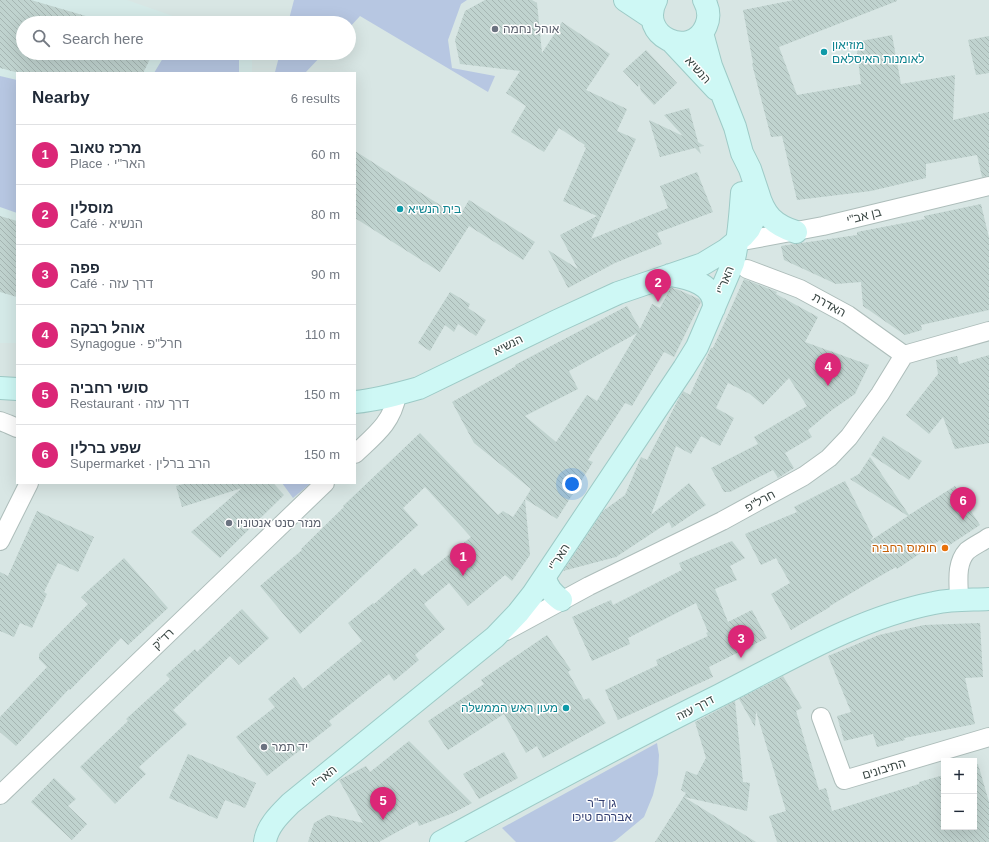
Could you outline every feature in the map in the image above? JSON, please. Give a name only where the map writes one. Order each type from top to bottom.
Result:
[{"type":"street","points":[[626,0],[654,9]]},
{"type":"street","points":[[672,42],[682,43],[691,41],[702,33],[708,20],[711,4]]},
{"type":"street","name":"הנשיא","points":[[654,9],[657,31],[663,37],[672,42],[723,98]]},
{"type":"street","name":"הנשיא","points":[[702,33],[711,66],[735,127],[750,193],[719,239],[710,249]]},
{"type":"street","name":"בן אב\"י","points":[[738,242],[823,226],[989,186]]},
{"type":"street","points":[[750,193],[762,205],[770,218],[781,226],[796,232]]},
{"type":"street","name":"האר\"י","points":[[265,842],[269,829],[291,804],[495,637],[518,613],[546,577],[697,347],[732,263],[750,193]]},
{"type":"street","name":"הנשיא","points":[[618,293],[648,275],[710,249],[738,242]]},
{"type":"street","name":"הנשיא","points":[[356,402],[397,395],[419,388],[618,293],[708,261],[738,242]]},
{"type":"street","name":"האדרת","points":[[747,269],[800,289],[848,315],[904,355]]},
{"type":"street","points":[[670,275],[688,279],[705,286],[712,297],[714,308]]},
{"type":"street","points":[[904,355],[989,331]]},
{"type":"street","name":"חרל\"פ","points":[[495,637],[561,600],[722,521],[804,476],[829,458],[849,437],[880,394],[904,355]]},
{"type":"street","points":[[0,388],[16,388]]},
{"type":"street","points":[[356,453],[384,426],[390,418],[395,406],[397,395]]},
{"type":"street","points":[[0,421],[16,428]]},
{"type":"street","points":[[0,540],[28,484]]},
{"type":"street","name":"רד\"ק","points":[[0,795],[324,484]]},
{"type":"street","points":[[959,600],[958,574],[960,562],[967,551],[989,537]]},
{"type":"street","points":[[546,577],[548,588],[561,600]]},
{"type":"street","name":"דרך עזה","points":[[441,842],[793,657],[879,618],[936,602],[959,600],[986,602]]},
{"type":"street","name":"התיבונים","points":[[821,717],[844,780],[989,737]]},
{"type":"shaded area","points":[[0,0],[989,0],[989,842],[0,842]]},
{"type":"shaded area","points":[[0,0],[127,0],[173,16],[16,16],[16,60],[252,60],[252,72],[16,72],[16,343],[0,343]]},
{"type":"green space","points":[[294,0],[467,0],[461,4],[448,40],[452,68],[495,76],[488,92],[360,16],[356,20],[356,16],[290,16]]},
{"type":"green space","points":[[162,60],[239,60],[239,72],[155,72]]},
{"type":"green space","points":[[278,60],[317,60],[306,72],[275,72]]},
{"type":"green space","points":[[0,76],[16,80],[16,213],[0,207]]},
{"type":"green space","points":[[283,484],[310,484],[293,498]]},
{"type":"green space","name":"גן ד\"ר אברהם טיכו","points":[[657,743],[659,755],[658,774],[653,795],[644,817],[615,841],[516,842],[502,828]]},
{"type":"building","points":[[0,0],[31,0],[86,16],[16,16],[16,60],[150,60],[144,72],[16,72],[0,68]]},
{"type":"building","points":[[485,0],[532,0],[537,3],[542,53],[562,22],[610,54],[586,90],[627,109],[617,131],[636,139],[591,239],[668,208],[660,186],[697,172],[713,212],[657,233],[662,244],[615,263],[568,288],[548,250],[578,269],[560,235],[597,216],[563,201],[586,148],[584,146],[585,145],[559,128],[544,152],[511,132],[526,106],[506,93],[520,71],[460,64],[455,40],[465,11]]},
{"type":"building","points":[[794,0],[897,0],[779,47],[797,95],[861,84],[856,42],[892,35],[901,84],[955,75],[953,120],[989,112],[989,176],[982,177],[977,155],[926,164],[926,178],[871,191],[797,200],[782,136],[771,137],[752,64],[743,10]]},
{"type":"building","points":[[989,36],[989,73],[976,75],[968,40]]},
{"type":"building","points":[[646,50],[677,83],[654,105],[641,91],[639,83],[638,87],[623,71]]},
{"type":"building","points":[[689,108],[698,142],[704,146],[699,147],[701,154],[695,148],[660,157],[649,120],[683,136],[664,115]]},
{"type":"building","name":"בית הנשיא","points":[[356,152],[459,217],[469,200],[535,242],[523,260],[469,226],[440,272],[356,219]]},
{"type":"building","points":[[981,204],[989,238],[989,310],[921,325],[922,330],[905,335],[863,306],[861,282],[836,284],[784,260],[781,246],[857,235],[857,232],[925,219],[924,216]]},
{"type":"building","points":[[0,216],[16,221],[16,297],[0,292]]},
{"type":"building","points":[[744,279],[777,292],[776,294],[818,317],[805,342],[869,365],[855,394],[832,410],[808,430],[812,437],[785,453],[794,468],[778,478],[773,470],[730,492],[724,492],[711,468],[758,444],[754,437],[807,406],[789,378],[763,405],[750,394],[728,383],[716,408],[734,418],[720,446],[701,436],[691,454],[676,446],[651,515],[689,483],[706,505],[672,528],[669,522],[616,557],[563,571],[603,511],[625,495],[641,457],[647,460],[683,391],[690,395]]},
{"type":"building","points":[[672,288],[679,290],[699,299],[701,302],[674,357],[664,352],[632,406],[625,403],[588,460],[593,462],[557,519],[525,499],[531,489],[474,443],[452,402],[516,366],[515,365],[627,306],[640,329],[652,304],[660,308],[670,289]],"holes":[[[637,333],[597,401],[587,395],[556,442],[525,416],[578,389],[569,371]]]},
{"type":"building","points":[[450,292],[470,304],[468,308],[486,320],[476,336],[458,324],[454,332],[445,325],[430,351],[418,343]]},
{"type":"building","points":[[989,355],[989,443],[955,449],[943,417],[929,434],[906,415],[938,374],[936,360],[957,356],[959,364]]},
{"type":"building","points":[[420,433],[498,515],[503,511],[513,517],[525,499],[530,555],[512,581],[505,575],[468,606],[449,583],[424,604],[445,629],[415,655],[419,660],[394,681],[389,674],[329,721],[332,725],[267,776],[236,737],[275,707],[268,699],[294,677],[303,689],[362,641],[348,623],[373,603],[374,604],[415,568],[422,576],[471,537],[425,487],[403,508],[418,525],[300,634],[260,586],[302,550],[301,549],[344,507],[343,506]]},
{"type":"building","points":[[883,436],[922,461],[909,480],[871,455]]},
{"type":"building","points":[[870,457],[909,515],[955,486],[980,525],[945,548],[940,540],[897,569],[896,567],[868,583],[791,630],[771,594],[790,583],[776,558],[761,565],[745,534],[797,512],[794,507],[845,481],[873,537],[870,541],[908,516],[850,479],[859,474]]},
{"type":"building","name":"מנזר סנט אנטוניו","points":[[183,484],[274,484],[284,495],[220,558],[191,532],[242,488],[182,507],[176,486]]},
{"type":"building","points":[[37,511],[94,537],[78,572],[58,563],[44,592],[47,594],[32,628],[20,623],[14,637],[0,631],[0,572],[8,576]]},
{"type":"building","points":[[732,541],[745,558],[730,566],[737,580],[715,589],[728,622],[752,610],[767,638],[709,667],[713,677],[618,720],[605,690],[658,665],[656,660],[708,636],[706,633],[708,632],[696,603],[628,638],[630,644],[592,661],[572,617],[611,600],[613,605],[682,570],[679,563]]},
{"type":"building","points":[[124,558],[168,608],[128,645],[121,638],[70,690],[69,689],[16,746],[0,732],[0,717],[47,667],[39,659],[39,654],[88,604],[81,597]]},
{"type":"building","points":[[242,609],[269,638],[239,665],[230,656],[173,710],[187,724],[139,767],[146,774],[115,804],[80,767],[128,721],[126,719],[170,679],[166,675],[195,649],[197,652]]},
{"type":"building","points":[[980,623],[983,677],[965,678],[975,724],[904,738],[905,740],[877,747],[873,734],[844,741],[837,716],[851,712],[828,656],[879,635],[924,625]]},
{"type":"building","points":[[547,635],[571,670],[568,672],[584,700],[589,698],[606,723],[543,758],[537,746],[526,753],[504,714],[448,750],[428,721],[484,684],[481,680]]},
{"type":"building","points":[[783,676],[802,708],[796,711],[819,790],[826,788],[832,811],[941,776],[941,830],[977,830],[978,764],[989,802],[989,842],[777,842],[769,816],[786,811],[756,711],[755,727],[739,699]]},
{"type":"building","points":[[735,701],[743,782],[750,783],[747,811],[684,797],[756,842],[655,842],[686,793],[681,790],[686,771],[697,775],[706,758],[695,722]]},
{"type":"building","points":[[409,741],[472,803],[453,813],[419,826],[417,821],[379,842],[308,842],[314,823],[328,815],[363,823],[339,780],[366,766],[370,772]]},
{"type":"building","points":[[504,752],[518,778],[479,799],[463,774]]},
{"type":"building","points":[[188,754],[256,783],[245,808],[225,800],[217,819],[169,798]]},
{"type":"building","points":[[54,778],[76,799],[68,806],[87,824],[72,840],[31,802]]},
{"type":"place","name":"אוהל נחמה","points":[[495,29]]},
{"type":"place","name":"מוזיאון לאומנות האיסלאם","points":[[824,52]]},
{"type":"place","name":"בית הנשיא","points":[[400,209]]},
{"type":"place","name":"מוסלין","points":[[658,302]]},
{"type":"place","name":"אוהל רבקה","points":[[828,386]]},
{"type":"place","name":"שפע ברלין","points":[[963,520]]},
{"type":"place","name":"מנזר סנט אנטוניו","points":[[229,523]]},
{"type":"place","name":"חומוס רחביה","points":[[945,548]]},
{"type":"place","name":"מרכז טאוב","points":[[463,576]]},
{"type":"place","name":"פפה","points":[[741,658]]},
{"type":"place","name":"מעון ראש הממשלה","points":[[566,708]]},
{"type":"place","name":"יד תמר","points":[[264,747]]},
{"type":"place","name":"סושי רחביה","points":[[383,820]]}]
